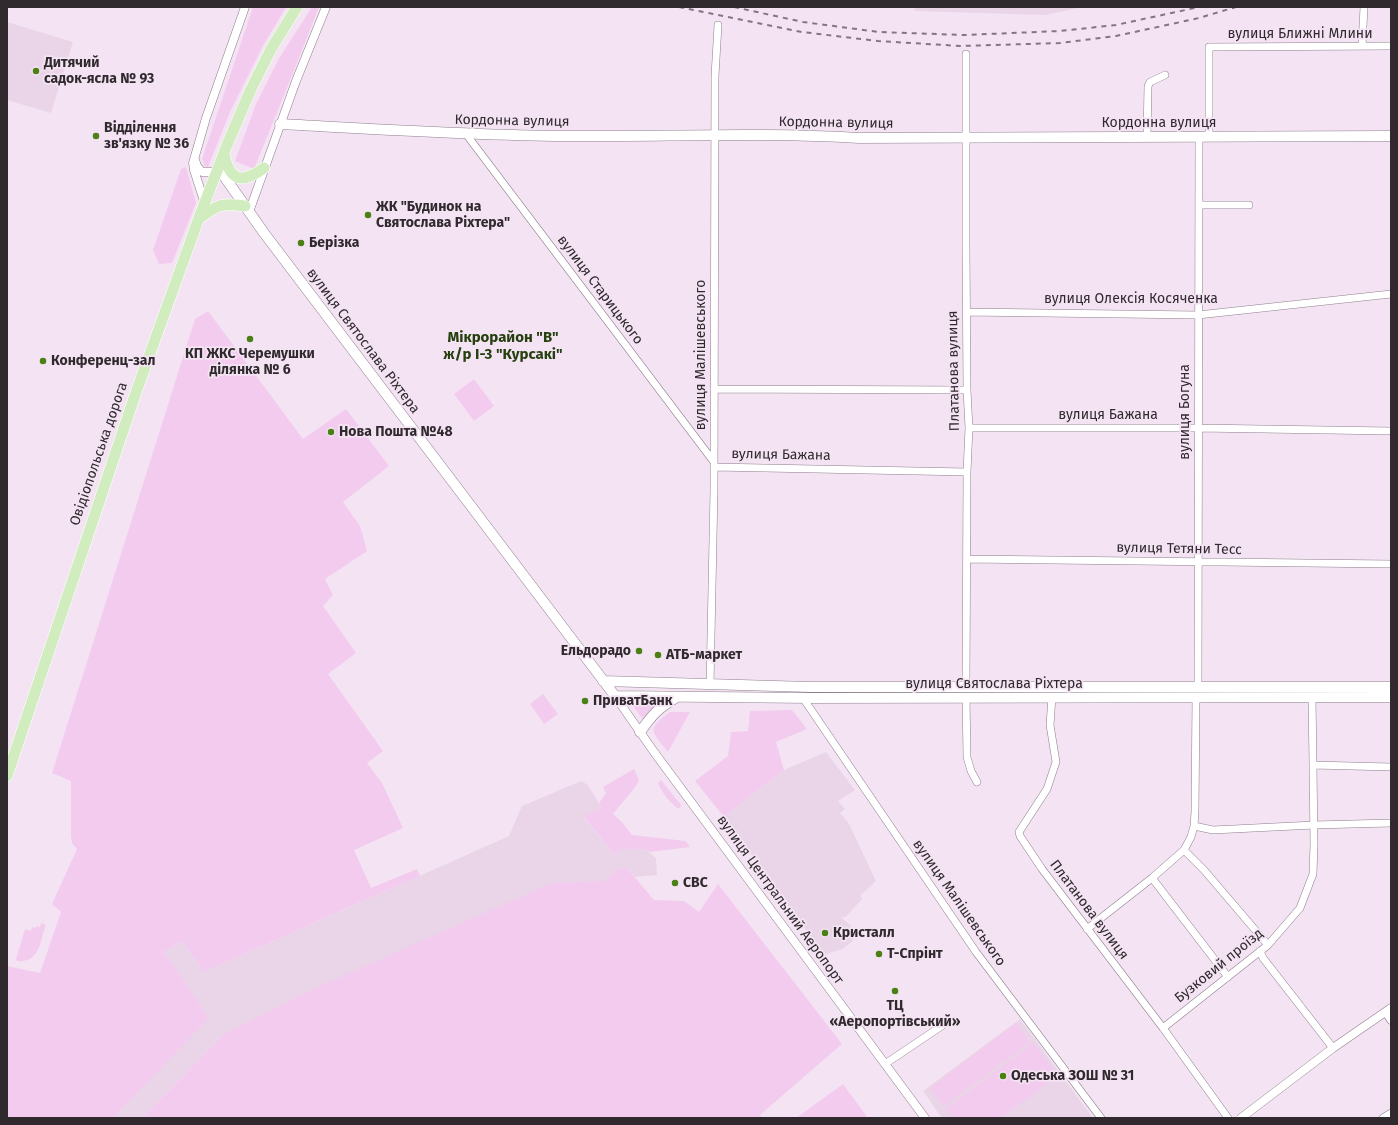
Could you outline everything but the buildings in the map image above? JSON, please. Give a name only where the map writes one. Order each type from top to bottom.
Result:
[{"type":"main road","name":"Овідіопольська дорога","points":[[7,776],[135,395],[199,218],[251,89],[271,48],[297,7]]},
{"type":"main road","name":"Кордонна вулиця","points":[[280,124],[466,134],[584,136],[714,135],[830,136],[859,138],[1391,136]]},
{"type":"main road","points":[[226,150],[230,171],[238,177],[247,178],[264,168]]},
{"type":"main road","name":"вулиця Святослава Ріхтера","points":[[219,169],[247,209],[615,696],[803,698],[966,692],[1198,687],[1391,687]]},
{"type":"main road","points":[[199,218],[224,204],[247,209]]},
{"type":"main road","name":"вулиця Святослава Ріхтера","points":[[603,681],[966,692],[1052,698],[1391,697]]},
{"type":"main road","points":[[640,732],[652,714],[663,705],[677,697]]},
{"type":"street","points":[[205,204],[194,170],[194,158],[245,7]]},
{"type":"street","points":[[247,209],[326,7]]},
{"type":"street","points":[[1362,46],[1364,7]]},
{"type":"street","name":"вулиця Малішевського","points":[[710,685],[714,465],[714,135],[718,25]]},
{"type":"street","name":"вулиця Ближні Млини","points":[[1209,48],[1391,46]]},
{"type":"street","name":"вулиця Богуна","points":[[1198,687],[1198,205],[1209,48]]},
{"type":"street","name":"Платанова вулиця","points":[[966,54],[966,312],[969,428],[967,472],[966,692],[967,757],[970,771],[977,782]]},
{"type":"street","points":[[1147,137],[1148,86],[1150,82],[1165,75]]},
{"type":"street","name":"вулиця Старицького","points":[[466,134],[714,465]]},
{"type":"street","points":[[194,158],[197,166],[202,172],[211,172],[219,169]]},
{"type":"street","points":[[1198,205],[1248,205]]},
{"type":"street","name":"вулиця Олексія Косяченка","points":[[966,312],[1198,314],[1391,294]]},
{"type":"street","points":[[714,389],[967,390]]},
{"type":"street","name":"вулиця Бажана","points":[[969,428],[1198,428],[1391,431]]},
{"type":"street","name":"вулиця Бажана","points":[[714,465],[967,472]]},
{"type":"street","name":"вулиця Тетяни Тесс","points":[[967,559],[1391,564]]},
{"type":"street","name":"вулиця Центральний Аеропорт","points":[[615,696],[925,1118]]},
{"type":"street","points":[[1087,929],[1152,878],[1184,850],[1191,836],[1194,826],[1196,697]]},
{"type":"street","name":"Бузковий проїзд","points":[[1163,1028],[1268,945],[1300,908],[1312,874],[1314,844],[1312,697]]},
{"type":"street","name":"вулиця Малішевського","points":[[803,698],[976,952],[1102,1118]]},
{"type":"street","name":"Платанова вулиця","points":[[1052,698],[1050,725],[1056,762],[1047,789],[1019,832],[1020,836],[1042,870],[1163,1028],[1228,1118]]},
{"type":"street","points":[[1313,765],[1391,767]]},
{"type":"street","points":[[1194,826],[1213,830],[1391,823]]},
{"type":"street","points":[[1184,850],[1204,870],[1268,945]]},
{"type":"street","points":[[1152,878],[1228,977]]},
{"type":"street","points":[[1260,951],[1262,958],[1333,1048]]},
{"type":"street","points":[[1241,1118],[1333,1048],[1388,1010],[1391,1020]]},
{"type":"street","points":[[885,1064],[943,1025]]},
{"type":"street","points":[[1383,1118],[1391,1113]]},
{"type":"shaded area","points":[[253,7],[286,7],[264,44],[230,112],[208,167],[205,166],[202,159]]},
{"type":"shaded area","points":[[312,7],[319,7],[254,169],[235,161],[256,104],[278,60]]},
{"type":"shaded area","points":[[914,7],[1084,7],[1045,15],[915,11]]},
{"type":"shaded area","name":"Дитячий садок-ясла № 93","points":[[7,22],[73,42],[51,113],[7,100]]},
{"type":"shaded area","points":[[186,167],[196,203],[172,263],[159,264],[153,250],[181,169]]},
{"type":"shaded area","points":[[208,311],[303,439],[346,409],[389,466],[343,502],[360,526],[367,551],[325,579],[333,595],[323,606],[356,653],[328,674],[383,751],[367,763],[382,783],[403,828],[354,850],[371,888],[417,869],[420,876],[204,972],[182,941],[164,952],[209,1018],[113,1118],[7,1118],[7,966],[40,973],[61,912],[52,904],[77,849],[72,843],[71,836],[71,781],[52,773],[195,319]]},
{"type":"shaded area","points":[[474,379],[494,406],[474,421],[454,394]]},
{"type":"shaded area","points":[[543,694],[558,714],[544,724],[530,704]]},
{"type":"shaded area","points":[[632,705],[658,705],[643,719]]},
{"type":"shaded area","points":[[792,710],[807,729],[776,742],[784,770],[724,817],[695,781],[728,756],[731,732],[748,731],[750,711]]},
{"type":"shaded area","points":[[670,712],[690,712],[668,752],[655,734],[654,727]]},
{"type":"shaded area","points":[[826,752],[855,790],[838,801],[845,809],[840,813],[848,822],[876,881],[860,896],[862,899],[846,917],[841,917],[856,931],[852,942],[842,949],[824,955],[724,817],[784,770]]},
{"type":"shaded area","points":[[634,769],[639,780],[636,786],[613,814],[621,821],[632,835],[686,841],[690,847],[650,852],[645,849],[620,849],[614,855],[584,817],[601,807],[599,803],[606,793],[603,787]]},
{"type":"shaded area","points":[[661,780],[681,805],[680,808],[677,808],[664,793],[658,783]]},
{"type":"shaded area","points":[[581,781],[588,785],[601,807],[584,818],[614,855],[620,849],[645,849],[656,858],[657,875],[635,877],[626,867],[616,870],[604,881],[223,1035],[142,1118],[113,1118],[208,1018],[164,952],[182,941],[204,972],[509,836],[522,806]]},
{"type":"shaded area","points":[[626,867],[654,900],[684,901],[699,912],[718,884],[842,1044],[760,1115],[762,1118],[142,1118],[223,1035],[307,992],[552,883],[604,881],[616,870]]},
{"type":"shaded area","points":[[41,923],[45,924],[45,927],[37,951],[30,959],[17,961],[16,959],[25,929],[31,931],[32,927],[40,927]]},
{"type":"shaded area","name":"Одеська ЗОШ № 31","points":[[1020,1019],[1093,1118],[942,1118],[923,1091]]},
{"type":"shaded area","points":[[1016,1023],[1030,1042],[944,1106],[930,1088]]},
{"type":"shaded area","points":[[1033,1043],[1058,1075],[1001,1118],[953,1118],[946,1109]]},
{"type":"shaded area","points":[[843,1084],[868,1118],[796,1118]]},
{"type":"railway","points":[[679,7],[802,32],[878,41],[961,46],[1060,43],[1116,36],[1199,18],[1236,7]]},
{"type":"railway","points":[[734,7],[803,22],[879,32],[964,35],[1060,31],[1116,25],[1199,7]]},
{"type":"place","name":"Дитячий садок-ясла № 93","points":[[36,71]]},
{"type":"place","name":"Відділення зв'язку № 36","points":[[96,136]]},
{"type":"place","name":"ЖК \"Будинок на Святослава Ріхтера\"","points":[[368,215]]},
{"type":"place","name":"Берізка","points":[[301,243]]},
{"type":"place","name":"КП ЖКС Черемушки ділянка № 6","points":[[250,339]]},
{"type":"place","name":"Конференц-зал","points":[[43,361]]},
{"type":"place","name":"Нова Пошта №48","points":[[331,432]]},
{"type":"place","name":"Ельдорадо","points":[[639,651]]},
{"type":"place","name":"АТБ-маркет","points":[[658,655]]},
{"type":"place","name":"ПриватБанк","points":[[585,701]]},
{"type":"place","name":"СВС","points":[[675,883]]},
{"type":"place","name":"Кристалл","points":[[825,933]]},
{"type":"place","name":"Т-Спрінт","points":[[879,954]]},
{"type":"place","name":"ТЦ «Аеропортівський»","points":[[895,991]]},
{"type":"place","name":"Одеська ЗОШ № 31","points":[[1003,1076]]},
{"type":"district","name":"Мікрорайон \"В\" ж/р I-3 \"Курсакі\"","points":[[503,346]]}]
